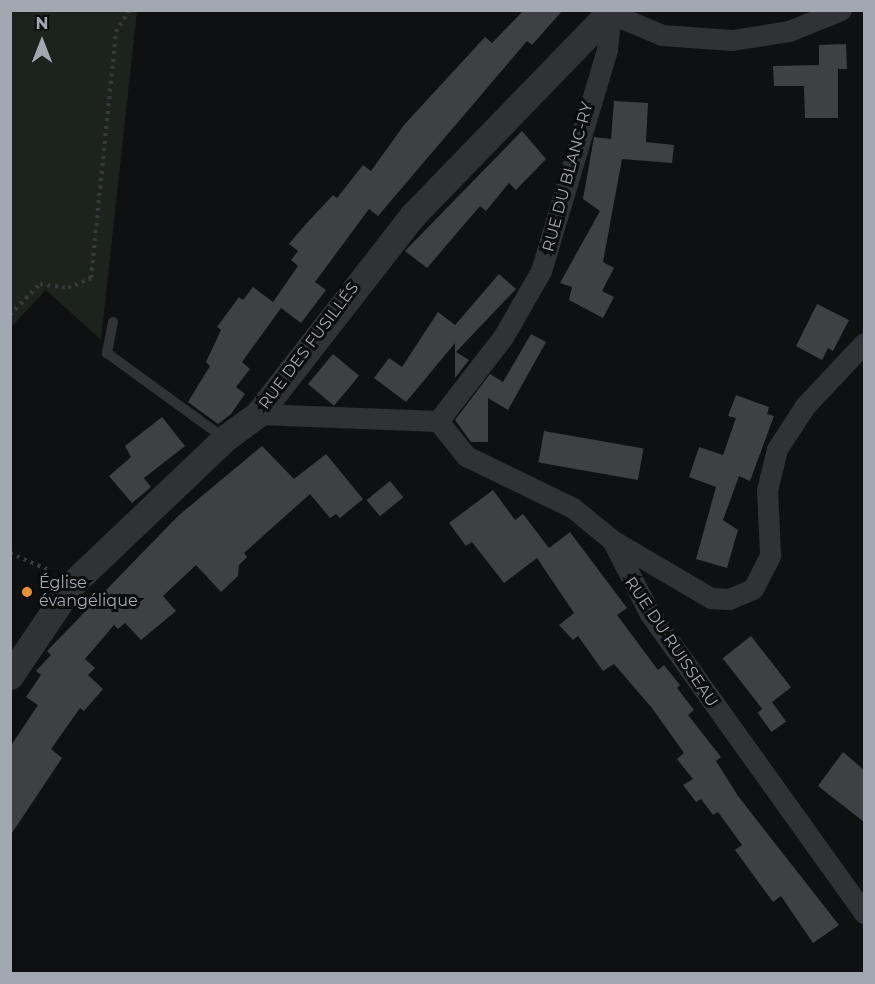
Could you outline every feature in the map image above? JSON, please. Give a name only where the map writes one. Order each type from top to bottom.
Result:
[{"type":"street","points":[[610,12],[662,35],[732,40],[789,31],[841,10]]},
{"type":"street","name":"RUE DES FUSILLÉS","points":[[10,676],[72,584],[224,439],[258,414],[413,215],[610,12]]},
{"type":"street","name":"RUE DU BLANC-RY","points":[[438,421],[503,337],[541,271],[607,50],[610,12]]},
{"type":"street","points":[[612,540],[711,598],[729,599],[753,589],[770,555],[767,490],[777,449],[805,406],[864,343]]},
{"type":"street","points":[[258,414],[438,421]]},
{"type":"street","name":"RUE DU RUISSEAU","points":[[438,421],[466,456],[573,508],[612,540],[650,614],[864,913]]},
{"type":"lane","points":[[113,322],[107,353],[224,439]]},
{"type":"path","points":[[10,315],[40,284],[68,288],[91,278],[116,32],[129,10]]},
{"type":"path","points":[[10,553],[72,584]]},
{"type":"shaded area","points":[[11,10],[137,11],[101,340],[46,290],[11,327]]},
{"type":"building","points":[[524,10],[563,10],[532,45],[527,41],[378,216],[369,209],[315,282],[326,290],[301,323],[281,308],[242,362],[250,369],[236,387],[245,394],[231,414],[218,424],[188,402],[210,366],[206,362],[221,330],[217,327],[239,297],[243,300],[253,287],[273,302],[298,266],[291,260],[298,251],[289,244],[305,225],[333,195],[337,198],[363,165],[371,171],[404,125],[485,37],[492,43]]},
{"type":"building","points":[[846,44],[847,69],[838,69],[838,118],[805,118],[804,86],[774,86],[773,66],[819,65],[819,45]]},
{"type":"building","points":[[614,101],[648,103],[646,142],[674,145],[672,163],[622,159],[603,262],[614,268],[602,291],[614,297],[603,318],[569,300],[572,287],[560,283],[600,211],[583,199],[594,137],[611,139]]},
{"type":"building","points":[[522,131],[546,159],[516,190],[509,183],[486,211],[480,206],[427,268],[405,251]]},
{"type":"building","points":[[499,274],[516,289],[456,352],[469,360],[455,378],[455,343],[406,402],[374,378],[389,358],[402,367],[438,312],[455,325]]},
{"type":"building","points":[[817,304],[849,320],[833,351],[828,348],[822,360],[796,346]]},
{"type":"building","points":[[531,334],[546,342],[508,410],[488,398],[488,442],[471,442],[455,420],[490,374],[503,382]]},
{"type":"building","points":[[333,354],[359,376],[334,406],[308,384]]},
{"type":"building","points":[[736,395],[769,407],[767,414],[774,416],[750,481],[739,476],[723,520],[738,530],[727,568],[696,559],[716,487],[689,477],[699,447],[723,455],[736,418],[728,416]]},
{"type":"building","points":[[162,417],[185,446],[144,478],[151,487],[132,503],[109,476],[131,457],[125,446]]},
{"type":"building","points":[[544,431],[643,449],[638,480],[538,463]]},
{"type":"building","points":[[262,446],[294,479],[326,454],[363,499],[340,518],[336,514],[330,518],[310,494],[244,553],[247,557],[239,565],[238,576],[221,592],[196,565],[163,596],[176,611],[141,640],[125,623],[118,629],[114,625],[85,659],[95,668],[88,675],[103,689],[84,711],[80,708],[51,749],[62,758],[10,836],[10,747],[38,705],[26,697],[41,675],[36,671],[51,655],[47,651],[178,516]]},
{"type":"building","points":[[390,481],[403,497],[380,516],[367,500]]},
{"type":"building","points":[[493,490],[515,520],[523,514],[549,548],[570,532],[627,608],[617,615],[658,670],[664,665],[680,685],[677,688],[694,710],[688,715],[721,757],[716,761],[738,796],[839,925],[813,943],[781,896],[773,902],[735,850],[742,845],[718,812],[713,815],[701,799],[696,802],[683,785],[693,779],[677,759],[684,753],[652,708],[614,664],[603,671],[578,636],[573,640],[559,625],[574,613],[537,558],[504,583],[472,542],[466,546],[449,523]]},
{"type":"building","points":[[751,636],[791,687],[763,709],[723,658]]},
{"type":"building","points":[[772,702],[786,721],[772,732],[757,713]]},
{"type":"building","points":[[843,752],[864,770],[864,822],[818,786]]},
{"type":"place","name":"Église évangélique","points":[[27,592]]}]
